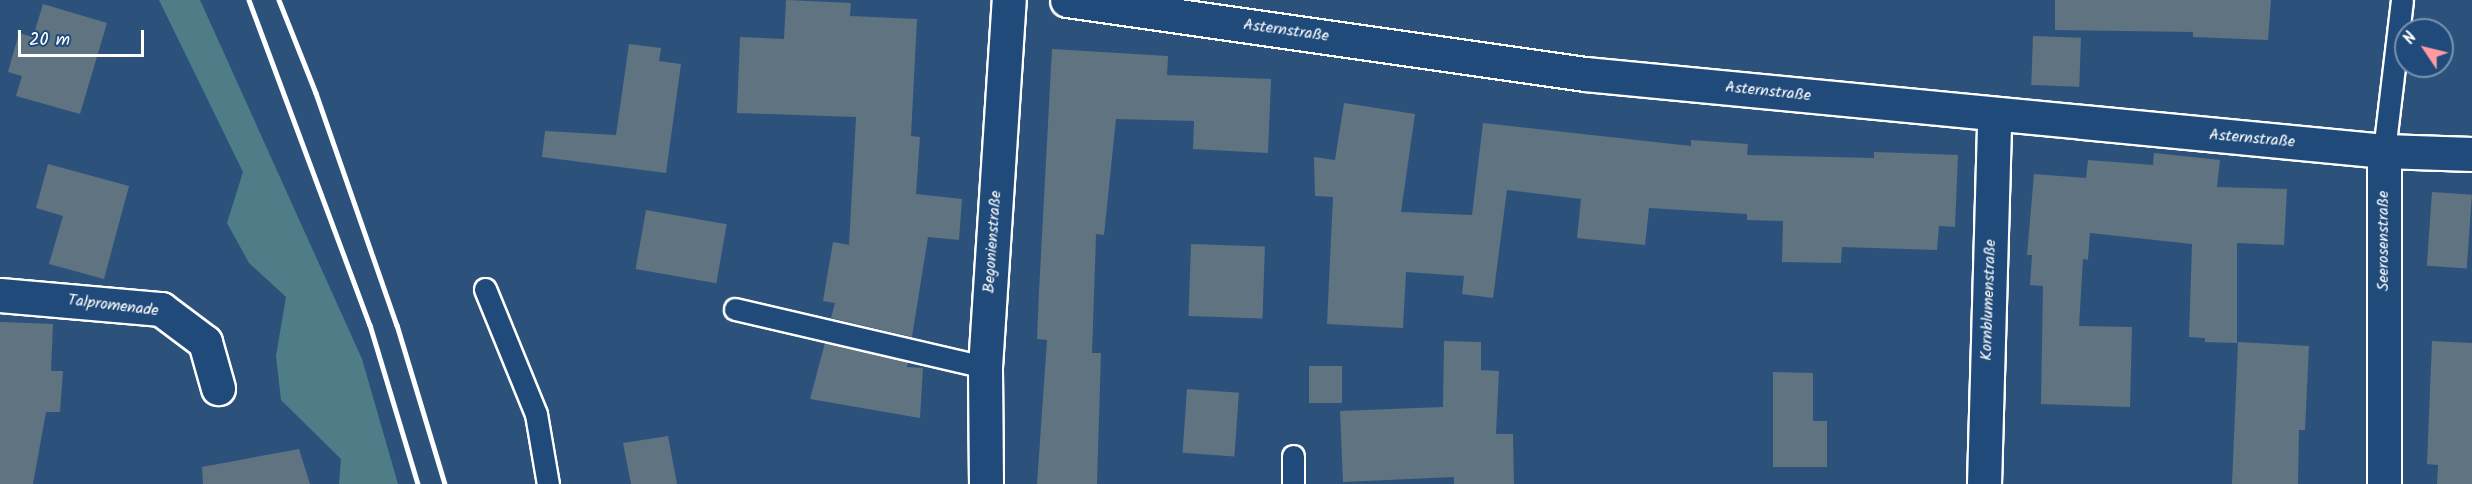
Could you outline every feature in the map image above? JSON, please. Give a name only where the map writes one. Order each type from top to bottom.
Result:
[{"type":"street","name":"Begonienstraße","points":[[986,484],[985,367],[1009,0]]},
{"type":"street","name":"Asternstraße","points":[[1067,0],[1585,74],[2384,151],[2472,154]]},
{"type":"street","name":"Kornblumenstraße","points":[[1984,484],[1994,115]]},
{"type":"street","name":"Seerosenstraße","points":[[2384,151],[2384,484]]},
{"type":"street","name":"Talpromenade","points":[[0,295],[161,309],[205,342],[218,388]]},
{"type":"lane","name":"Seerosenstraße","points":[[2384,151],[2402,0]]},
{"type":"lane","points":[[485,289],[536,414],[548,484]]},
{"type":"lane","points":[[735,309],[985,367]]},
{"type":"lane","points":[[1293,456],[1293,484]]},
{"type":"green space","points":[[159,0],[200,0],[362,359],[398,484],[339,484],[341,459],[281,400],[276,356],[286,297],[249,263],[227,223],[243,172]]},
{"type":"building","points":[[786,0],[851,3],[850,16],[917,19],[911,136],[920,137],[916,194],[962,199],[959,240],[928,237],[912,337],[831,318],[835,303],[823,301],[833,242],[849,245],[856,117],[737,113],[740,37],[784,39]]},
{"type":"building","points":[[2055,0],[2271,0],[2268,40],[2193,37],[2193,32],[2055,30]]},
{"type":"building","points":[[43,4],[107,23],[80,114],[16,96],[22,76],[8,72],[19,33],[33,37]]},
{"type":"building","points":[[2033,36],[2081,38],[2079,87],[2031,85]]},
{"type":"building","points":[[629,44],[661,48],[659,61],[681,64],[666,173],[542,157],[545,131],[616,135]]},
{"type":"building","points":[[1052,49],[1168,56],[1167,75],[1271,79],[1268,153],[1193,149],[1194,121],[1116,119],[1104,235],[1096,234],[1092,353],[1101,353],[1097,484],[1037,484],[1047,340],[1037,339]]},
{"type":"building","points":[[1344,103],[1415,114],[1401,212],[1472,215],[1483,123],[1691,146],[1691,140],[1748,144],[1747,155],[1874,158],[1874,152],[1958,155],[1955,227],[1939,226],[1937,250],[1842,247],[1841,263],[1782,262],[1783,221],[1747,220],[1747,214],[1649,208],[1645,245],[1577,238],[1581,199],[1507,190],[1493,298],[1462,294],[1464,276],[1406,272],[1403,328],[1327,324],[1333,197],[1315,196],[1314,157],[1335,160]]},
{"type":"building","points":[[2154,153],[2220,160],[2217,187],[2287,189],[2284,245],[2237,243],[2237,343],[2205,342],[2205,338],[2189,337],[2192,244],[2090,233],[2088,260],[2083,259],[2079,326],[2132,327],[2130,407],[2041,404],[2043,286],[2030,285],[2032,255],[2027,255],[2034,174],[2086,178],[2088,160],[2153,165]]},
{"type":"building","points":[[48,164],[129,186],[104,279],[49,264],[63,216],[36,208]]},
{"type":"building","points":[[2432,192],[2472,195],[2467,269],[2427,266]]},
{"type":"building","points":[[646,210],[727,224],[716,283],[636,269]]},
{"type":"building","points":[[1191,244],[1265,247],[1262,319],[1188,316]]},
{"type":"building","points":[[0,322],[53,324],[51,371],[63,371],[60,412],[46,412],[33,484],[0,484]]},
{"type":"building","points":[[1444,341],[1481,342],[1481,370],[1499,371],[1496,434],[1513,434],[1514,484],[1454,484],[1454,477],[1343,482],[1340,411],[1443,407]]},
{"type":"building","points":[[2432,341],[2472,343],[2472,484],[2437,484],[2438,465],[2427,464]]},
{"type":"building","points":[[2238,342],[2309,346],[2305,430],[2299,430],[2298,484],[2232,484]]},
{"type":"building","points":[[825,343],[908,362],[907,367],[923,368],[920,418],[810,399]]},
{"type":"building","points":[[1309,366],[1342,366],[1342,403],[1309,403]]},
{"type":"building","points":[[1773,372],[1813,373],[1813,421],[1827,421],[1827,467],[1773,467]]},
{"type":"building","points":[[1187,389],[1239,393],[1234,456],[1183,453]]},
{"type":"building","points":[[668,436],[677,484],[631,484],[623,443]]},
{"type":"building","points":[[299,449],[310,484],[203,484],[202,467]]},
{"type":"railway","points":[[249,0],[370,325],[418,484]]},
{"type":"railway","points":[[279,0],[316,93],[397,325],[445,484]]}]
